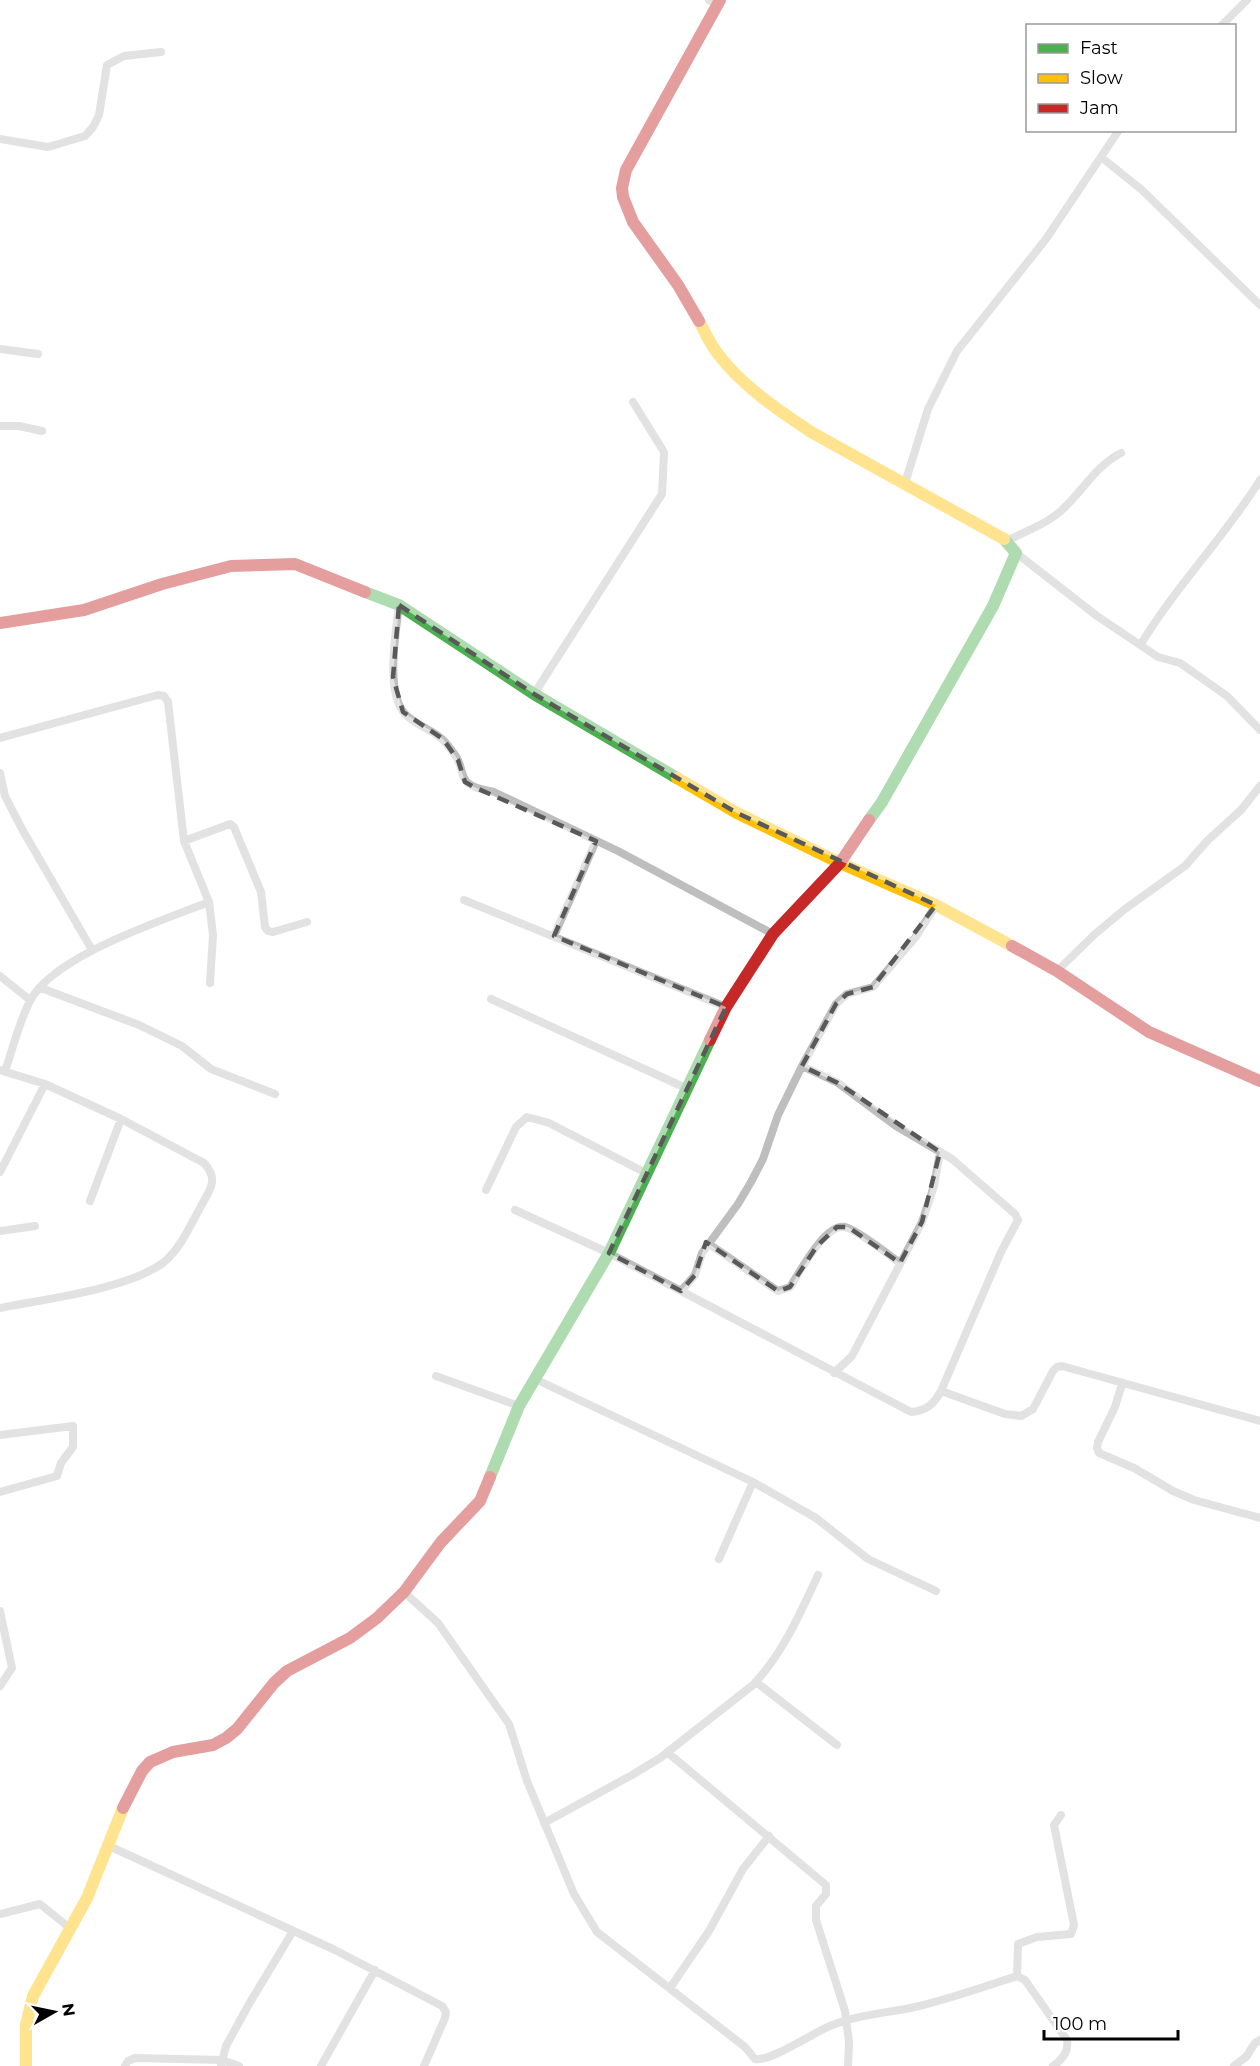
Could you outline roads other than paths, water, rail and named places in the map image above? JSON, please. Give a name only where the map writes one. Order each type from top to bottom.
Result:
[{"type":"street","points":[[1223,24],[1247,0]]},
{"type":"street","points":[[715,2],[626,170],[622,188],[633,222],[678,285],[716,352],[753,390],[804,427],[992,531],[1007,541],[1016,553],[1097,616],[1158,657],[1180,663],[1227,696],[1260,730]]},
{"type":"street","points":[[0,139],[48,147],[85,136],[99,115],[107,65],[124,56],[161,52]]},
{"type":"street","points":[[905,483],[928,409],[957,351],[1046,239],[1118,132]]},
{"type":"street","points":[[1101,157],[1142,190],[1260,305]]},
{"type":"street","points":[[0,350],[38,354]]},
{"type":"street","points":[[534,694],[662,494],[664,452],[633,402]]},
{"type":"street","points":[[0,426],[18,426],[42,431]]},
{"type":"street","points":[[1007,541],[1046,523],[1064,509],[1106,461],[1121,453]]},
{"type":"street","points":[[1141,644],[1157,618],[1241,512],[1260,480]]},
{"type":"street","points":[[26,2066],[26,2025],[30,2005],[71,1929],[110,1846],[126,1801],[142,1771],[150,1762],[173,1752],[213,1745],[226,1738],[237,1729],[274,1683],[287,1671],[350,1638],[382,1613],[404,1592],[441,1542],[480,1501],[519,1406],[609,1253],[726,1007],[772,934],[840,862],[882,802],[993,606],[1016,553]]},
{"type":"street","points":[[0,623],[84,610],[162,584],[231,566],[294,564],[399,605],[534,694],[737,813],[936,905],[1057,971],[1149,1032],[1260,1081]]},
{"type":"street","points":[[399,605],[393,678],[397,697],[403,712],[419,726],[443,739],[458,760],[465,782],[494,792],[596,841],[772,934]]},
{"type":"street","points":[[0,738],[159,695],[164,696],[168,702],[184,841],[209,902],[213,935],[210,983]]},
{"type":"street","points":[[0,773],[5,796],[22,829],[92,950]]},
{"type":"street","points":[[1057,971],[1102,928],[1185,866],[1208,840],[1241,810],[1260,786]]},
{"type":"street","points":[[184,841],[230,824],[234,827],[261,892],[264,927],[273,932],[307,922]]},
{"type":"street","points":[[554,936],[596,841]]},
{"type":"street","points":[[464,900],[726,1007]]},
{"type":"street","points":[[0,1308],[116,1284],[150,1270],[164,1262],[174,1252],[211,1188],[213,1179],[211,1170],[204,1163],[121,1119],[45,1084],[2,1070],[30,1000],[54,973],[92,950],[209,902]]},
{"type":"street","points":[[681,1291],[695,1275],[702,1252],[738,1204],[759,1167],[778,1115],[836,1004],[848,994],[873,987],[915,938],[936,905]]},
{"type":"street","points":[[0,976],[30,1000]]},
{"type":"street","points":[[41,988],[139,1025],[182,1046],[211,1069],[275,1094]]},
{"type":"street","points":[[491,999],[688,1089]]},
{"type":"street","points":[[515,1210],[609,1253],[910,1412],[928,1407],[936,1401],[941,1391],[1018,1220],[1015,1214],[968,1172],[940,1152],[896,1126],[838,1083],[802,1066]]},
{"type":"street","points":[[0,1172],[45,1084]]},
{"type":"street","points":[[486,1190],[516,1127],[527,1117],[549,1123],[646,1173]]},
{"type":"street","points":[[90,1201],[121,1119]]},
{"type":"street","points":[[834,1373],[852,1356],[922,1222],[934,1186],[940,1152]]},
{"type":"street","points":[[0,1231],[35,1226]]},
{"type":"street","points":[[709,1244],[777,1291],[790,1287],[817,1246],[830,1230],[837,1227],[848,1227],[900,1263]]},
{"type":"street","points":[[941,1391],[1005,1414],[1021,1416],[1033,1409],[1053,1371],[1062,1366],[1260,1421]]},
{"type":"street","points":[[436,1376],[519,1406]]},
{"type":"street","points":[[535,1379],[753,1482],[816,1518],[868,1559],[936,1591]]},
{"type":"street","points":[[1122,1384],[1115,1407],[1098,1442],[1099,1453],[1134,1468],[1173,1491],[1194,1500],[1260,1518]]},
{"type":"street","points":[[0,1435],[73,1426],[73,1447],[61,1463],[57,1476],[0,1492]]},
{"type":"street","points":[[719,1559],[753,1482]]},
{"type":"street","points":[[544,1823],[632,1775],[667,1752],[756,1682],[786,1641],[818,1575]]},
{"type":"street","points":[[404,1592],[438,1623],[509,1724],[527,1780],[574,1894],[597,1932],[745,2047],[755,2059],[762,2060],[846,2020],[917,2007],[1017,1977],[1025,1980],[1068,2040],[1068,2047],[1061,2060],[1053,2066]]},
{"type":"street","points":[[0,1611],[12,1668],[0,1686]]},
{"type":"street","points":[[756,1682],[837,1745]]},
{"type":"street","points":[[667,1752],[826,1885],[826,1894],[816,1906],[816,1920],[845,2011],[849,2042],[848,2066]]},
{"type":"street","points":[[1017,1977],[1018,1944],[1037,1937],[1071,1934],[1074,1925],[1054,1825],[1061,1815]]},
{"type":"street","points":[[670,1988],[709,1931],[743,1869],[769,1836]]},
{"type":"street","points":[[110,1846],[267,1917],[442,2006],[446,2012],[445,2018],[423,2066]]},
{"type":"street","points":[[0,1914],[39,1904],[71,1929]]},
{"type":"street","points":[[221,2063],[226,2046],[293,1931]]},
{"type":"street","points":[[321,2066],[375,1970]]},
{"type":"street","points":[[1234,2066],[1246,2057],[1260,2040]]},
{"type":"street","points":[[125,2066],[135,2058],[239,2066]]}]
